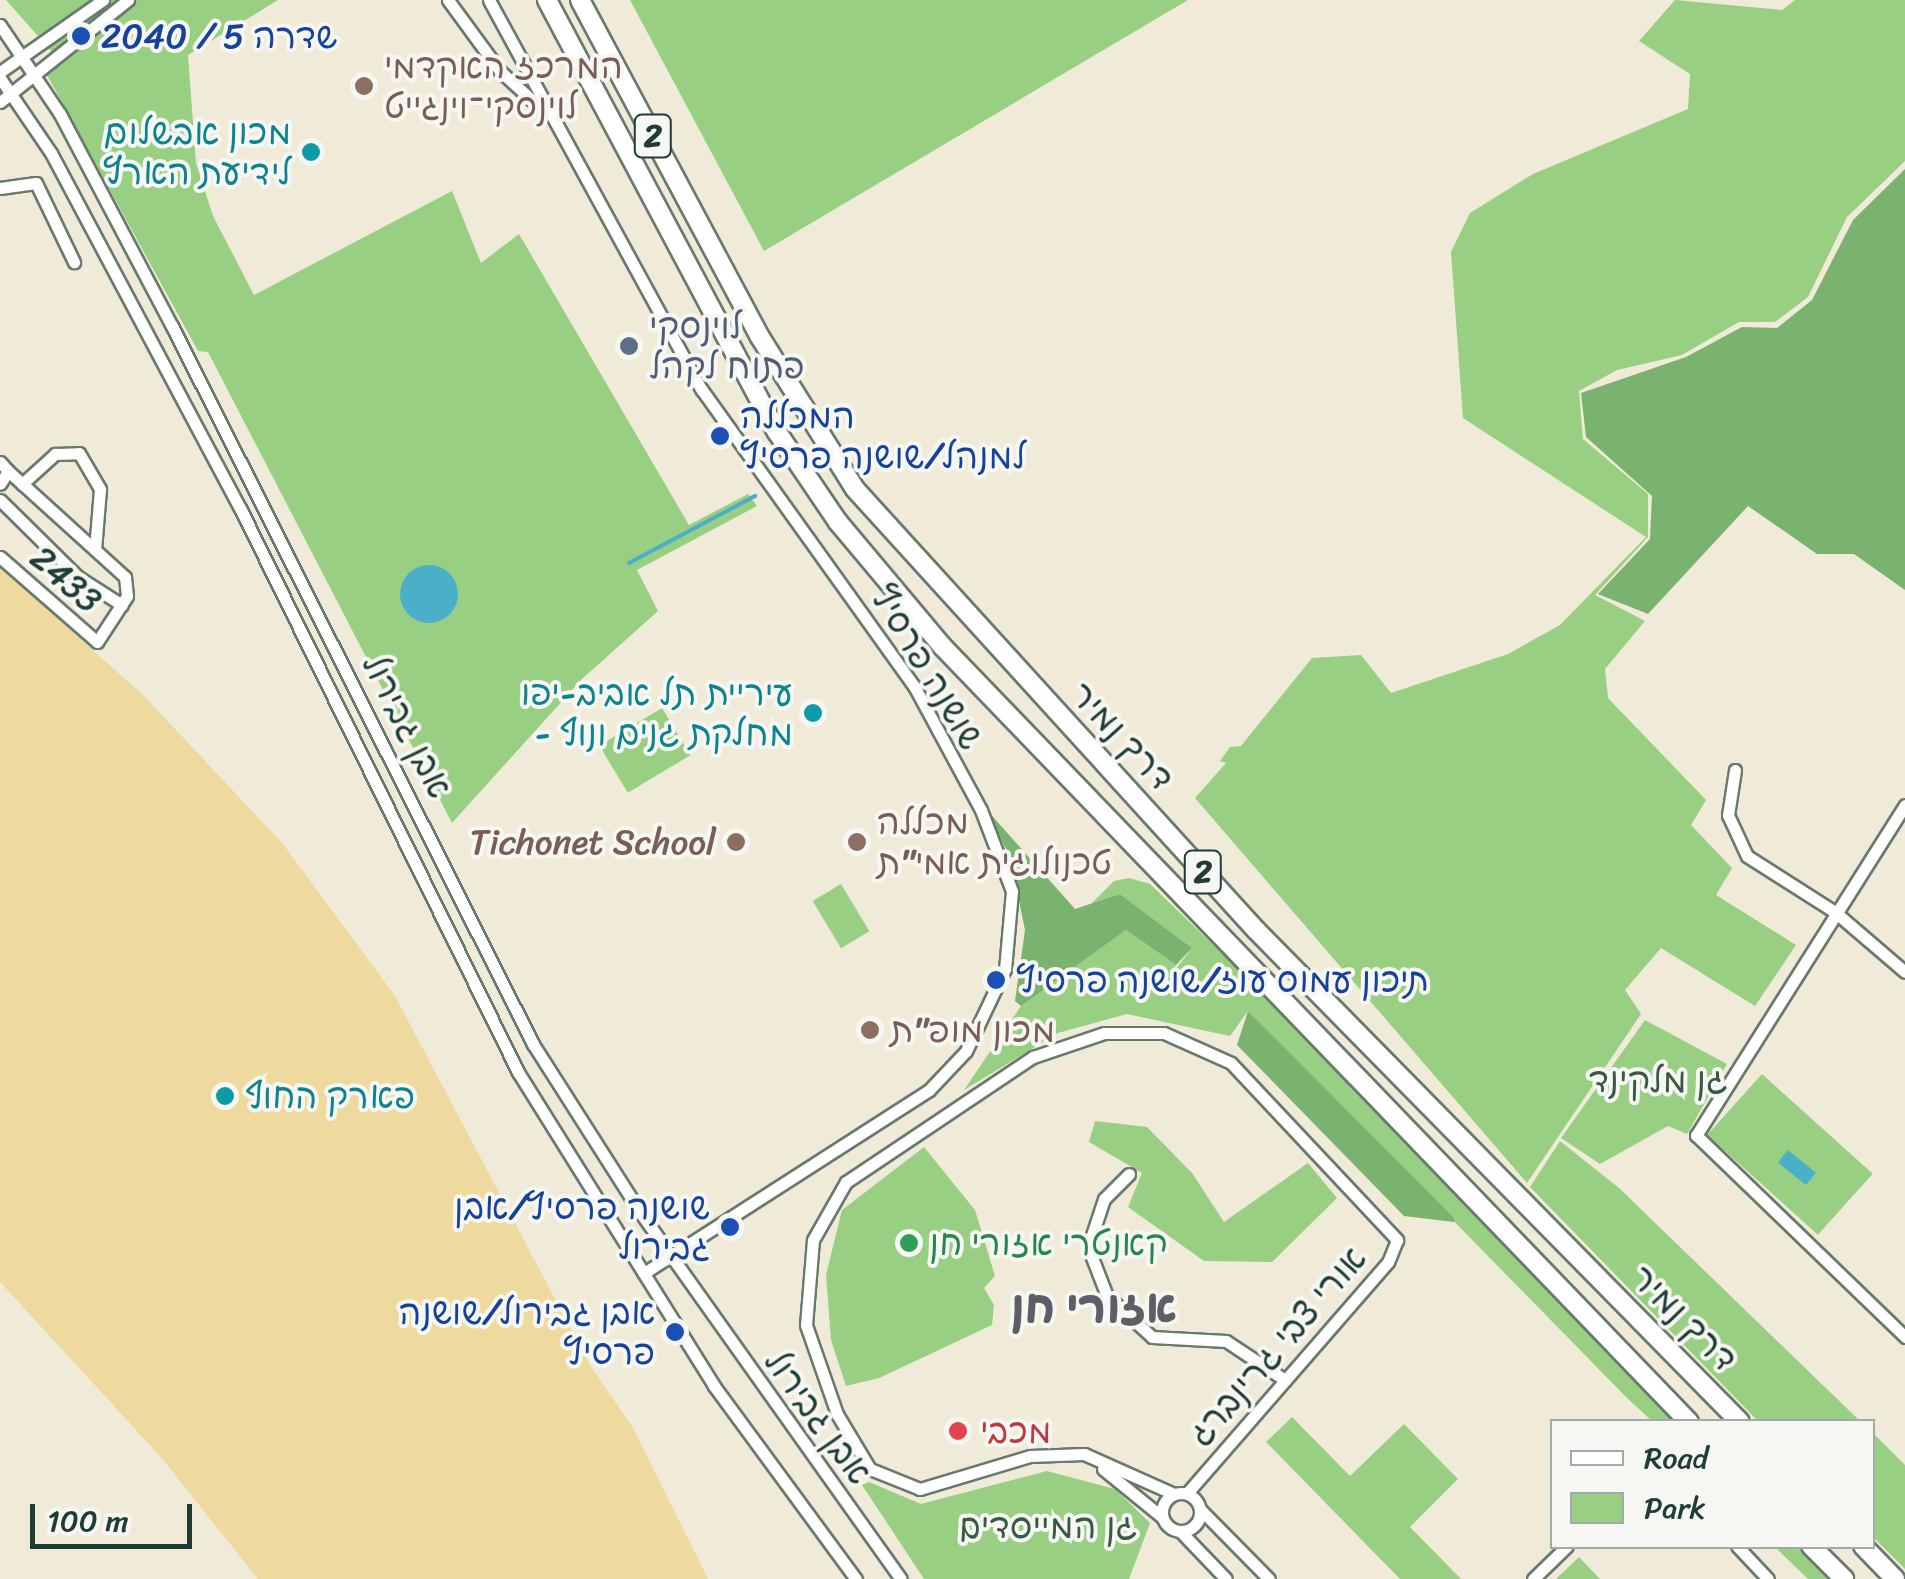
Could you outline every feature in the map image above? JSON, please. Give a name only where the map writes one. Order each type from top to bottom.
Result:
[{"type":"highway","name":"דרך נמיר","points":[[547,0],[777,432],[838,522],[955,660],[1685,1419]]},
{"type":"highway","name":"דרך נמיר","points":[[580,0],[760,337],[855,489],[1256,930],[1737,1419]]},
{"type":"highway","points":[[1813,1549],[1844,1579]]},
{"type":"highway","points":[[1866,1549],[1895,1579]]},
{"type":"street","points":[[0,75],[22,54],[103,0]]},
{"type":"street","points":[[0,102],[128,0]]},
{"type":"street","points":[[448,0],[500,71],[552,119]]},
{"type":"street","name":"שושנה פרסיץ","points":[[489,0],[731,435],[914,686],[981,810],[1012,891],[1005,970],[966,1051],[929,1090],[644,1273]]},
{"type":"street","name":"אבן גבירול","points":[[0,26],[36,74],[243,466],[534,1044],[670,1255],[902,1579]]},
{"type":"street","name":"אבן גבירול","points":[[0,75],[51,153],[240,508],[518,1072],[608,1225],[644,1273],[714,1386],[856,1579]]},
{"type":"street","points":[[0,188],[36,182],[74,262]]},
{"type":"street","points":[[22,484],[55,454],[79,453],[100,489],[96,550]]},
{"type":"street","points":[[0,484],[4,467]]},
{"type":"street","points":[[0,500],[78,578],[122,605],[128,583],[4,467]]},
{"type":"street","name":"2433","points":[[0,557],[97,642],[122,605]]},
{"type":"street","points":[[1735,770],[1728,815],[1747,856],[1836,912],[1905,972]]},
{"type":"street","points":[[1905,804],[1696,1135],[1905,1337]]},
{"type":"street","name":"אורי צבי גרינברג","points":[[1104,1033],[1164,1033],[1231,1063],[1397,1240],[1388,1262],[1285,1380],[1180,1494],[1084,1454],[1030,1456],[920,1489],[865,1466],[837,1414],[806,1325],[819,1228],[846,1182],[1033,1058],[1104,1033]]},
{"type":"street","points":[[1129,1174],[1104,1199],[1088,1247],[1106,1296],[1152,1337],[1226,1341],[1285,1380]]},
{"type":"street","points":[[1084,1454],[1180,1531],[1226,1579]]},
{"type":"street","points":[[1162,1517],[1180,1494],[1269,1579]]},
{"type":"street","points":[[1180,1531],[1195,1525],[1200,1509]]},
{"type":"street","points":[[1533,1579],[1564,1549]]},
{"type":"street","points":[[1740,1549],[1768,1579]]},
{"type":"green space","points":[[6,0],[278,0],[188,55],[196,163],[213,216],[254,295],[452,191],[481,263],[519,234],[689,525],[748,494],[757,506],[637,570],[658,611],[582,679],[452,823],[208,352],[198,351],[47,75],[61,62]]},
{"type":"green space","points":[[630,0],[1188,0],[764,251]]},
{"type":"green space","points":[[1675,0],[1782,10],[1795,0],[1905,0],[1905,161],[1847,217],[1808,297],[1775,322],[1739,322],[1682,355],[1617,370],[1579,391],[1583,439],[1648,494],[1648,537],[1595,595],[1645,621],[1605,669],[1608,698],[1706,800],[1691,825],[1732,868],[1716,895],[1796,945],[1755,1006],[1661,948],[1625,990],[1641,1014],[1527,1183],[1195,798],[1226,763],[1220,761],[1230,747],[1241,746],[1312,658],[1361,655],[1391,693],[1508,654],[1560,625],[1646,537],[1463,418],[1451,252],[1470,213],[1533,174],[1688,109],[1690,74],[1639,41]]},
{"type":"green space","points":[[1905,169],[1905,590],[1854,554],[1817,554],[1748,506],[1648,614],[1598,594],[1650,539],[1652,496],[1586,437],[1581,393],[1686,357],[1742,327],[1777,328],[1812,300],[1853,220]]},
{"type":"green space","points":[[662,708],[690,755],[628,793],[599,746]]},
{"type":"green space","points":[[986,809],[1075,909],[1120,894],[1192,948],[1176,965],[1126,930],[1021,1006],[1015,1001],[1025,930],[1010,857]]},
{"type":"green space","points":[[1129,878],[1150,884],[1256,986],[1671,1419],[1650,1419],[1627,1398],[1248,1011],[1230,1036],[1127,1014],[1058,1033],[964,1090],[1021,1006],[1126,930],[1176,965],[1172,974],[1192,948],[1120,894],[1091,904],[1114,881]]},
{"type":"green space","points":[[841,884],[869,931],[841,948],[813,901]]},
{"type":"green space","points":[[1248,1011],[1454,1222],[1404,1216],[1237,1045]]},
{"type":"green space","name":"גן מלקינד","points":[[1645,1020],[1727,1064],[1687,1134],[1668,1126],[1600,1164],[1561,1138]]},
{"type":"green space","points":[[1762,1074],[1873,1174],[1818,1235],[1707,1135]]},
{"type":"green space","points":[[1095,1121],[1147,1127],[1192,1173],[1224,1222],[1308,1163],[1337,1198],[1272,1262],[1204,1261],[1128,1207],[1142,1173],[1089,1142]]},
{"type":"green space","points":[[1560,1141],[1619,1188],[1858,1419],[1756,1419],[1530,1187]]},
{"type":"green space","name":"קאנטרי אזורי חן","points":[[924,1147],[975,1210],[995,1276],[984,1288],[994,1305],[992,1325],[879,1378],[846,1386],[831,1340],[826,1275],[842,1210]]},
{"type":"green space","points":[[1292,1417],[1350,1476],[1404,1424],[1458,1479],[1410,1527],[1461,1579],[1400,1579],[1266,1442]]},
{"type":"green space","points":[[1875,1435],[1905,1465],[1905,1569],[1875,1539]]},
{"type":"green space","name":"גן המייסדים","points":[[1047,1471],[1115,1489],[1150,1523],[1129,1579],[924,1579],[862,1485],[869,1482],[921,1504]]},
{"type":"green space","points":[[1777,1549],[1799,1549],[1830,1579],[1808,1579]]},
{"type":"green space","points":[[1579,1557],[1600,1579],[1556,1579]]},
{"type":"sand","name":"פארק החוף","points":[[0,567],[144,696],[283,844],[395,996],[590,1365],[633,1428],[708,1579],[258,1579],[160,1456],[0,1282]]},
{"type":"water","points":[[429,565],[450,573],[458,594],[450,615],[429,623],[408,615],[400,594],[408,573]]},
{"type":"water","points":[[1788,1150],[1816,1173],[1806,1185],[1778,1162]]},
{"type":"waterway","points":[[629,563],[755,496]]},
{"type":"place","name":"שדרה 5 / 2040","points":[[81,36]]},
{"type":"place","name":"המרכז האקדמי לוינסקי־וינגייט","points":[[364,86]]},
{"type":"place","name":"מכון אבשלום לידיעת הארץ","points":[[311,152]]},
{"type":"place","name":"לוינסקי פתוח לקהל","points":[[629,346]]},
{"type":"place","name":"המכללה למנהל/שושנה פרסיץ","points":[[720,436]]},
{"type":"place","name":"עיריית תל אביב-יפו - מחלקת גנים ונוף","points":[[813,713]]},
{"type":"place","name":"Tichonet School","points":[[736,842]]},
{"type":"place","name":"מכללה טכנולוגית אמי\"ת","points":[[857,842]]},
{"type":"place","name":"תיכון עמוס עוז/שושנה פרסיץ","points":[[996,980]]},
{"type":"place","name":"מכון מופ\"ת","points":[[870,1030]]},
{"type":"place","name":"פארק החוף","points":[[225,1096]]},
{"type":"place","name":"שושנה פרסיץ/אבן גבירול","points":[[730,1227]]},
{"type":"place","name":"קאנטרי אזורי חן","points":[[909,1243]]},
{"type":"place","name":"אבן גבירול/שושנה פרסיץ","points":[[675,1332]]},
{"type":"place","name":"מכבי","points":[[958,1431]]},
{"type":"district","name":"אזורי חן","points":[[1094,1308]]}]
